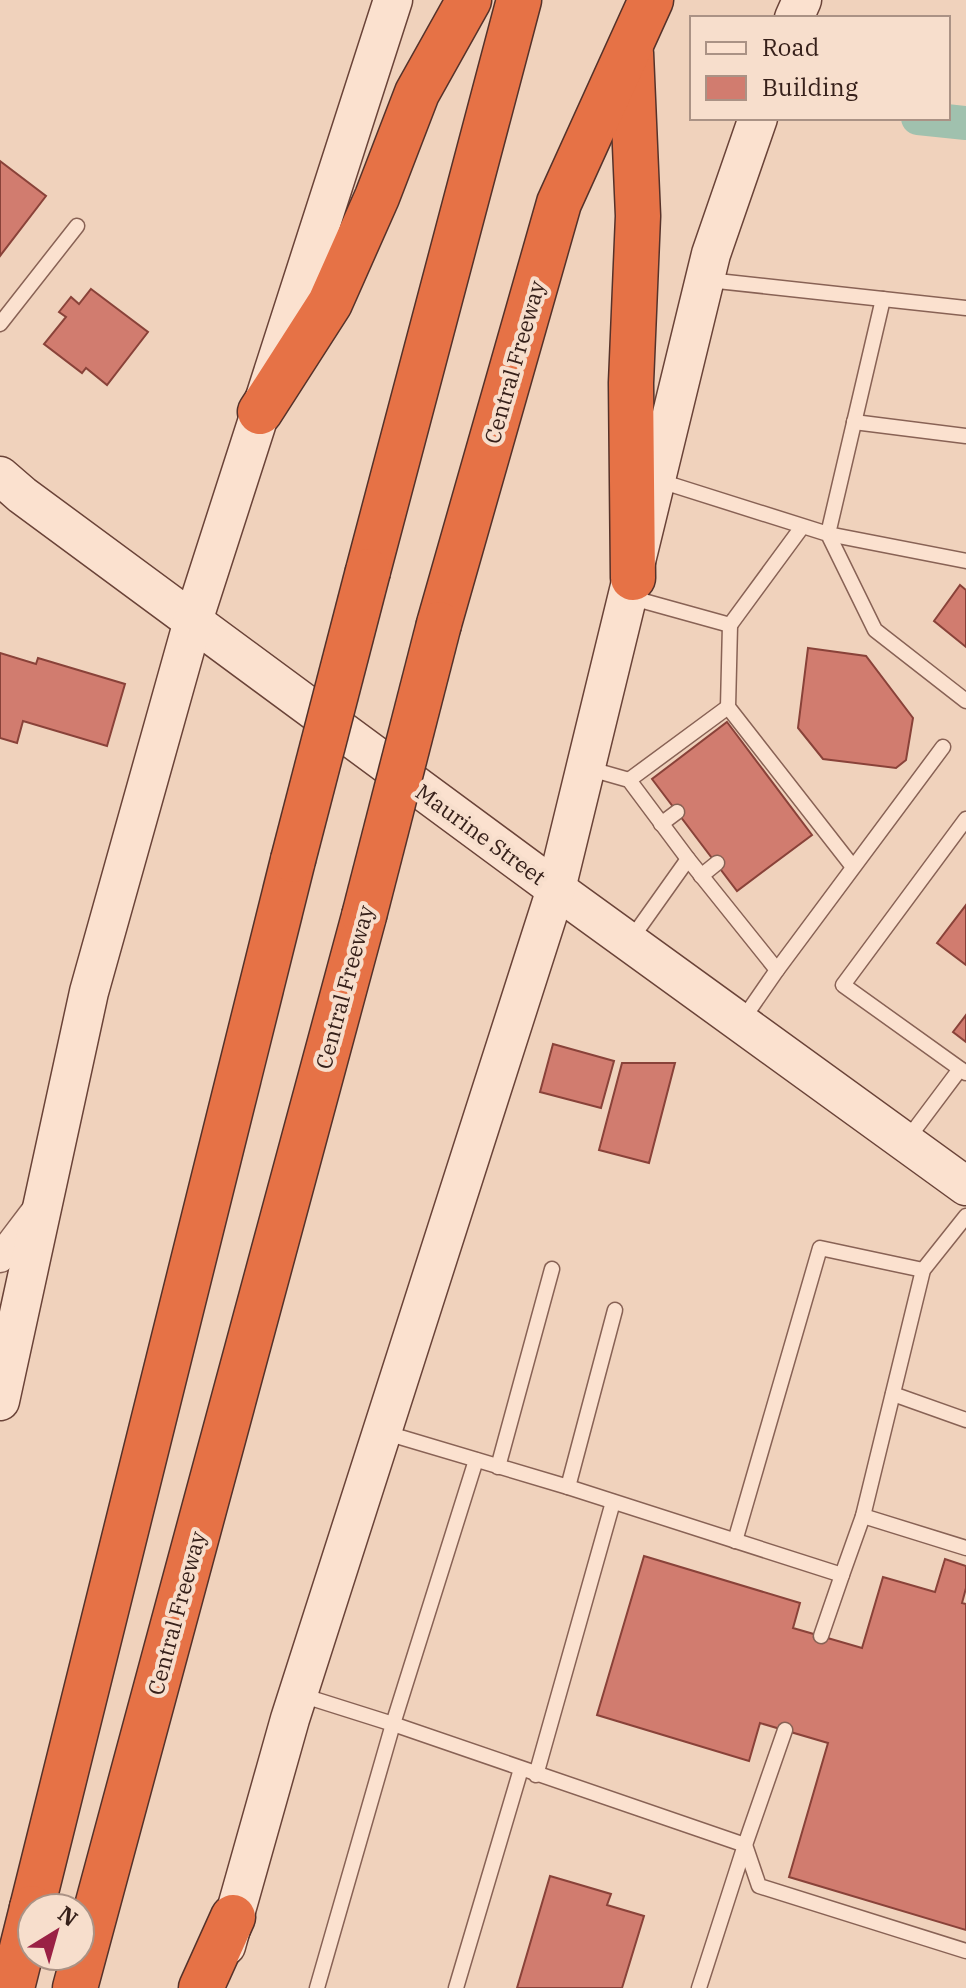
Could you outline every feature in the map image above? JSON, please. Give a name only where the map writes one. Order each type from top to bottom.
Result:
[{"type":"highway","points":[[260,412],[330,303],[377,197],[417,93],[469,0]]},
{"type":"highway","points":[[36,1892],[293,860],[519,0]]},
{"type":"highway","name":"Central Freeway","points":[[75,1988],[364,916],[439,624],[559,203],[651,0]]},
{"type":"highway","points":[[630,43],[638,216],[631,383],[631,588]]},
{"type":"highway","points":[[201,1988],[233,1917]]},
{"type":"main road","points":[[0,1401],[89,992],[193,621],[393,0]]},
{"type":"main road","points":[[215,1988],[297,1694],[556,889],[711,254],[757,120]]},
{"type":"main road","name":"Maurine Street","points":[[0,476],[556,889],[966,1186]]},
{"type":"street","points":[[0,1258],[44,1201]]},
{"type":"lane","points":[[0,324],[77,226]]},
{"type":"lane","points":[[705,280],[966,308]]},
{"type":"lane","points":[[883,299],[828,534],[875,630],[966,701]]},
{"type":"lane","points":[[854,422],[966,436]]},
{"type":"lane","points":[[657,480],[828,534],[966,561]]},
{"type":"lane","points":[[802,527],[730,625],[728,707],[758,754],[796,804],[853,867]]},
{"type":"lane","points":[[631,588],[730,625]]},
{"type":"lane","points":[[629,780],[728,707]]},
{"type":"lane","points":[[740,1023],[943,747]]},
{"type":"lane","points":[[587,768],[629,780],[777,970]]},
{"type":"lane","points":[[661,824],[677,812]]},
{"type":"lane","points":[[906,1141],[963,1071],[843,985],[966,819]]},
{"type":"lane","points":[[629,942],[688,859]]},
{"type":"lane","points":[[701,876],[717,863]]},
{"type":"lane","points":[[821,1636],[863,1516],[923,1270],[966,1216]]},
{"type":"lane","points":[[735,1541],[820,1248],[923,1270]]},
{"type":"lane","points":[[498,1467],[552,1269]]},
{"type":"lane","points":[[568,1487],[615,1310]]},
{"type":"lane","points":[[893,1394],[966,1420]]},
{"type":"lane","points":[[383,1431],[842,1575]]},
{"type":"lane","points":[[317,1988],[393,1724],[476,1460]]},
{"type":"lane","points":[[536,1775],[613,1502]]},
{"type":"lane","points":[[863,1516],[966,1548]]},
{"type":"lane","points":[[297,1694],[745,1845]]},
{"type":"lane","points":[[699,1988],[785,1730]]},
{"type":"lane","points":[[456,1988],[521,1769]]},
{"type":"lane","points":[[745,1845],[759,1886],[966,1951]]},
{"type":"building","points":[[0,161],[46,196],[0,256]]},
{"type":"building","points":[[91,289],[148,332],[107,385],[86,368],[82,373],[44,344],[66,317],[59,312],[71,297],[79,304]]},
{"type":"building","points":[[960,585],[966,590],[966,647],[934,621]]},
{"type":"building","points":[[808,648],[866,656],[913,718],[906,760],[896,768],[823,759],[798,728]]},
{"type":"building","points":[[0,653],[36,664],[38,658],[125,684],[107,746],[23,721],[17,743],[0,738]]},
{"type":"building","points":[[727,722],[812,835],[737,891],[652,779]]},
{"type":"building","points":[[966,905],[966,965],[937,943]]},
{"type":"building","points":[[966,1015],[966,1042],[953,1032]]},
{"type":"building","points":[[553,1044],[614,1061],[601,1108],[540,1092]]},
{"type":"building","points":[[622,1063],[675,1063],[649,1163],[599,1150]]},
{"type":"building","points":[[644,1556],[800,1603],[793,1628],[862,1648],[883,1577],[935,1592],[945,1559],[966,1566],[962,1603],[966,1604],[966,1930],[789,1877],[828,1743],[760,1723],[749,1761],[597,1715]]},
{"type":"building","points":[[550,1876],[611,1894],[607,1905],[644,1916],[622,1988],[517,1988]]},
{"type":"waterway","points":[[937,120],[966,123]]}]
